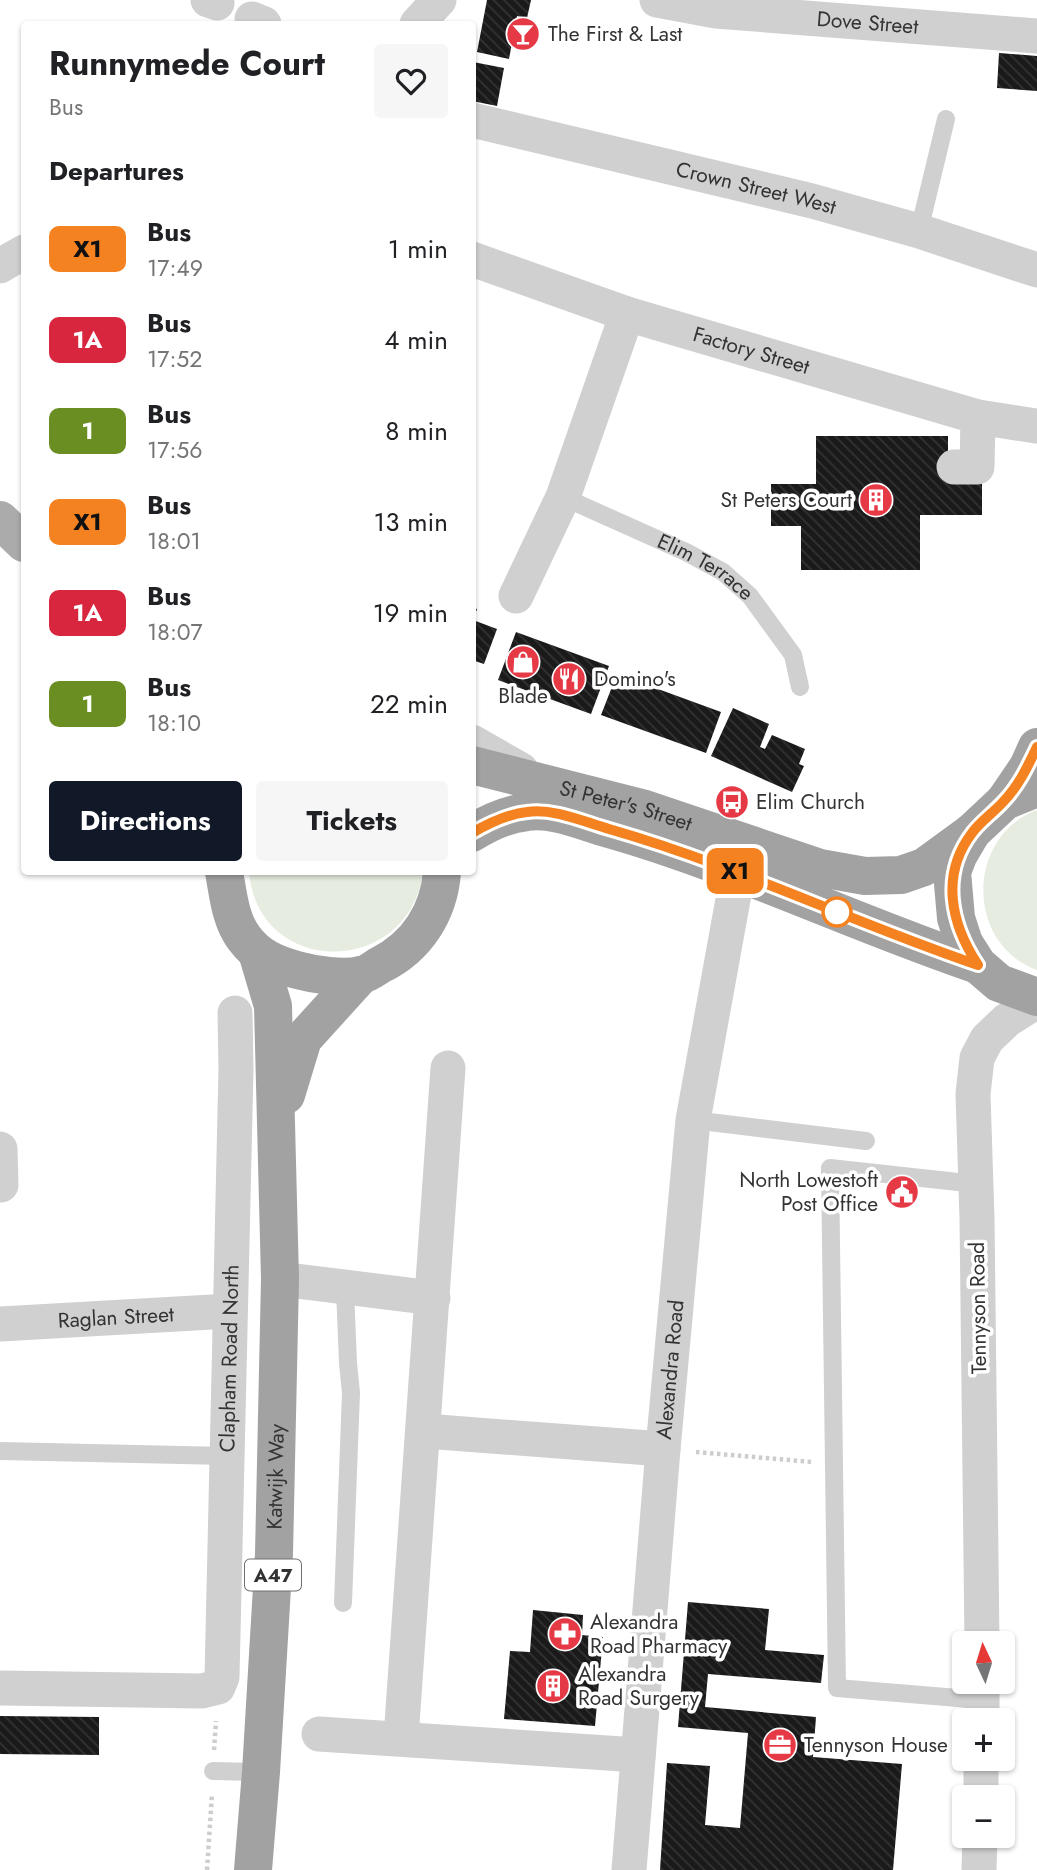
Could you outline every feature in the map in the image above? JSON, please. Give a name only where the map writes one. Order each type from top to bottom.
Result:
[{"type":"highway","points":[[1037,747],[1021,794],[972,832],[952,873],[956,918],[964,943],[978,965],[999,983],[1037,999]]},
{"type":"highway","name":"St Peter's Street","points":[[476,766],[645,809],[820,868],[865,876],[901,875],[924,867],[972,832]]},
{"type":"highway","name":"St Peter's Street","points":[[476,830],[489,822],[527,812],[551,813],[638,837],[738,872],[933,950],[978,965]]},
{"type":"highway","points":[[225,875],[233,914],[242,936],[273,964],[316,975],[361,975],[390,961],[410,945],[424,928],[434,909],[441,875]]},
{"type":"highway","name":"Katwijk Way","points":[[253,1870],[274,1554],[280,1279],[273,1006],[257,952]]},
{"type":"highway","name":"Katwijk Way","points":[[277,1124],[303,1039],[361,975]]},
{"type":"main road","points":[[0,520],[21,540]]},
{"type":"street","points":[[420,21],[439,0]]},
{"type":"street","name":"Dove Street","points":[[657,0],[716,11],[809,10],[1037,36]]},
{"type":"street","name":"Crown Street West","points":[[476,121],[812,201],[919,231],[1037,270]]},
{"type":"street","points":[[0,266],[21,254]]},
{"type":"street","name":"Factory Street","points":[[476,260],[627,314],[978,417],[1036,426]]},
{"type":"street","points":[[516,596],[563,497],[627,314]]},
{"type":"street","points":[[954,467],[978,467],[978,417]]},
{"type":"street","points":[[476,745],[542,783]]},
{"type":"street","name":"Alexandra Road","points":[[629,1870],[693,1120],[738,872]]},
{"type":"street","name":"Tennyson Road","points":[[982,1631],[973,1094],[977,1058],[987,1039],[1007,1020],[1037,999]]},
{"type":"street","name":"Clapham Road North","points":[[0,1688],[202,1691],[218,1687],[222,1677],[235,1013]]},
{"type":"street","points":[[401,1738],[425,1431],[448,1068]]},
{"type":"street","points":[[0,1149],[1,1185]]},
{"type":"street","points":[[280,1279],[433,1298]]},
{"type":"street","name":"Raglan Street","points":[[0,1324],[230,1311]]},
{"type":"street","points":[[425,1431],[663,1449]]},
{"type":"street","points":[[319,1734],[638,1755]]},
{"type":"street","points":[[979,1870],[980,1848]]},
{"type":"lane","points":[[919,231],[946,119]]},
{"type":"lane","name":"Elim Terrace","points":[[563,497],[686,552],[723,572],[750,596],[793,655],[800,687]]},
{"type":"lane","points":[[693,1120],[866,1141]]},
{"type":"lane","points":[[976,1197],[830,1168],[837,1688],[982,1701]]},
{"type":"lane","points":[[343,1603],[351,1393],[345,1289]]},
{"type":"lane","points":[[0,1451],[227,1456]]},
{"type":"lane","points":[[213,1770],[261,1772]]},
{"type":"path","points":[[663,1449],[834,1463]]},
{"type":"shaded area","points":[[1037,810],[1037,970],[1013,957],[997,938],[987,915],[983,890],[987,865],[997,842],[1014,823]]},
{"type":"shaded area","points":[[250,875],[422,875],[412,907],[391,932],[364,947],[334,952],[304,947],[278,932],[258,907]]},
{"type":"building","points":[[487,0],[531,0],[527,18],[517,16],[509,59],[477,52]]},
{"type":"building","points":[[999,53],[1037,56],[1037,91],[997,88]]},
{"type":"building","points":[[476,63],[504,68],[497,106],[476,102]]},
{"type":"building","name":"St Peters Court","points":[[816,436],[948,436],[948,478],[982,477],[982,515],[920,515],[920,570],[801,570],[801,526],[771,526],[771,484],[816,484]]},
{"type":"building","points":[[476,621],[497,629],[484,664],[476,661]]},
{"type":"building","name":"Domino's","points":[[516,632],[609,666],[591,714],[498,680]]},
{"type":"building","points":[[617,674],[721,712],[706,753],[601,715]]},
{"type":"building","points":[[733,708],[769,724],[760,747],[765,749],[772,735],[805,749],[799,764],[804,766],[792,792],[711,756]]},
{"type":"building","name":"Tennyson House","points":[[688,1602],[769,1609],[765,1650],[824,1655],[821,1683],[708,1674],[705,1707],[816,1717],[813,1757],[902,1764],[893,1870],[660,1870],[667,1763],[710,1766],[705,1825],[740,1828],[748,1733],[678,1727]]},
{"type":"building","name":"Alexandra Road Surgery","points":[[533,1610],[583,1615],[582,1635],[603,1637],[595,1726],[504,1719],[510,1651],[530,1652]]},
{"type":"building","points":[[0,1716],[99,1717],[99,1755],[0,1754]]},
{"type":"bus line","name":"X1","points":[[476,830],[489,822],[527,812],[551,813],[638,837],[738,872],[933,950],[978,965],[964,943],[956,918],[952,873],[972,832],[1005,801],[1028,767],[1037,747]]},
{"type":"place","name":"The First & Last","points":[[523,34]]},
{"type":"place","name":"St Peters Court","points":[[876,500]]},
{"type":"place","name":"Blade","points":[[523,662]]},
{"type":"place","name":"Domino's","points":[[569,679]]},
{"type":"place","name":"Elim Church","points":[[732,802]]},
{"type":"place","name":"North Lowestoft Post Office","points":[[902,1192]]},
{"type":"place","name":"Alexandra Road Pharmacy","points":[[565,1634]]},
{"type":"place","name":"Alexandra Road Surgery","points":[[553,1686]]},
{"type":"place","name":"Tennyson House","points":[[780,1745]]}]
